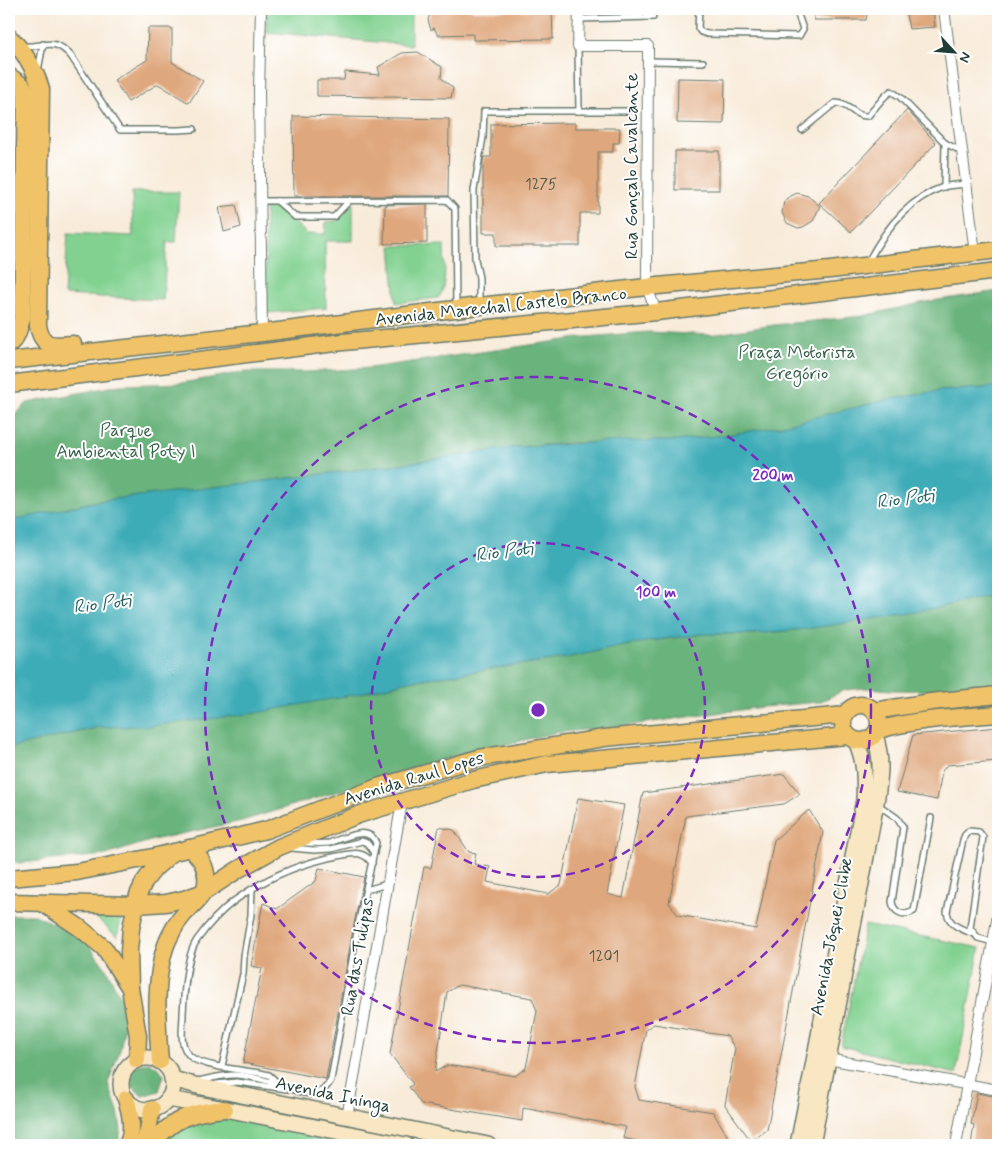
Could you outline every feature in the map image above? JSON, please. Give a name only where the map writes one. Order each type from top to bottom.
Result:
[{"type":"main road","points":[[9,344],[18,333],[30,295],[42,100],[37,76],[11,42]]},
{"type":"main road","points":[[9,75],[22,85],[26,92],[30,295],[42,340],[47,343],[127,347]]},
{"type":"main road","name":"Avenida Marechal Castelo Branco","points":[[9,362],[262,333],[456,308],[998,250]]},
{"type":"main road","points":[[914,259],[915,281]]},
{"type":"main road","name":"Avenida Marechal Castelo Branco","points":[[9,384],[343,342],[656,312],[998,271]]},
{"type":"main road","points":[[362,319],[364,340]]},
{"type":"main road","points":[[339,322],[343,342]]},
{"type":"main road","points":[[874,711],[931,702],[998,695]]},
{"type":"main road","points":[[876,732],[878,716],[867,706],[858,706],[850,709],[845,715],[843,722],[844,730],[852,739],[866,741],[876,732],[903,723],[998,714]]},
{"type":"main road","name":"Avenida Raul Lopes","points":[[9,878],[77,872],[266,830],[378,786],[480,758],[604,738],[845,715]]},
{"type":"main road","name":"Avenida Jóquei Clube","points":[[812,1145],[876,803],[881,768],[876,732]]},
{"type":"main road","name":"Avenida Raul Lopes","points":[[9,902],[136,905],[166,903],[204,892],[239,869],[285,844],[358,815],[473,780],[547,764],[852,739]]},
{"type":"main road","name":"Avenida Jóquei Clube","points":[[798,1145],[864,800],[866,774],[862,755],[852,739]]},
{"type":"main road","points":[[160,1061],[158,1028],[162,953],[180,919],[204,892],[206,883],[204,866],[196,854],[189,848]]},
{"type":"main road","points":[[137,1060],[138,1036],[130,988],[129,951],[136,905],[144,882],[154,869],[173,852]]},
{"type":"main road","points":[[42,902],[80,928],[104,948],[130,988]]},
{"type":"main road","points":[[126,1099],[137,1108],[152,1109],[161,1106],[168,1099],[172,1086],[179,1081],[160,1061],[145,1058],[130,1064],[122,1077],[122,1092],[130,1112],[131,1127],[127,1145]]},
{"type":"main road","name":"Avenida Ininga","points":[[179,1081],[488,1145]]},
{"type":"main road","name":"Avenida Ininga","points":[[168,1099],[225,1108],[345,1139],[406,1145]]},
{"type":"main road","points":[[150,1145],[169,1126],[180,1119],[203,1110],[225,1108]]},
{"type":"main road","points":[[144,1145],[152,1109]]},
{"type":"street","points":[[261,9],[259,91],[262,333]]},
{"type":"street","points":[[944,9],[975,253]]},
{"type":"street","points":[[578,46],[579,14]]},
{"type":"street","name":"Rua Gonçalo Cavalcante","points":[[578,46],[648,45],[647,287]]},
{"type":"street","points":[[647,287],[656,312]]},
{"type":"street","name":"Rua das Tulipas","points":[[346,1117],[402,802]]},
{"type":"street","points":[[956,1145],[995,945],[998,915]]},
{"type":"street","points":[[828,1059],[998,1090]]},
{"type":"lane","points":[[699,9],[698,28],[701,32],[707,34],[799,36],[803,29],[796,9]]},
{"type":"lane","points":[[579,14],[652,17]]},
{"type":"lane","points":[[11,42],[30,47],[43,44],[60,45],[71,56],[120,130],[194,129]]},
{"type":"lane","points":[[37,76],[43,44]]},
{"type":"lane","points":[[578,46],[579,110]]},
{"type":"lane","points":[[649,61],[703,62]]},
{"type":"lane","points":[[802,130],[835,103],[846,106],[855,114],[868,116],[884,96],[891,91],[900,96],[945,143],[962,151]]},
{"type":"lane","points":[[479,306],[479,278],[475,259],[474,190],[484,112],[627,110]]},
{"type":"lane","points":[[944,187],[945,143]]},
{"type":"lane","points":[[866,265],[879,241],[910,207],[944,187],[966,184]]},
{"type":"lane","points":[[276,201],[295,217],[334,217],[350,200]]},
{"type":"lane","points":[[261,201],[448,200],[455,209],[456,308]]},
{"type":"lane","points":[[876,803],[897,818],[903,827],[892,902],[893,908],[899,913],[909,914],[914,911],[931,818]]},
{"type":"lane","points":[[974,934],[970,928],[970,922],[983,837],[979,832],[969,831],[965,834],[947,912],[948,920],[952,924],[995,945]]},
{"type":"lane","points":[[202,1087],[230,1082],[317,1094],[326,1089],[331,1080],[359,920],[376,843],[374,839],[365,833],[328,843],[285,844]]},
{"type":"lane","points":[[285,844],[322,850],[362,841],[367,843],[374,853]]},
{"type":"lane","points":[[290,1090],[275,1079],[260,1073],[200,1062],[184,1050],[182,1038],[185,989],[193,947],[218,916],[233,902],[272,878],[314,861],[359,853],[372,863]]},
{"type":"lane","points":[[366,890],[387,884]]},
{"type":"lane","points":[[222,1066],[243,974],[251,915],[252,889]]},
{"type":"lane","points":[[179,1081],[236,1075],[280,1084]]},
{"type":"green space","points":[[266,9],[411,9],[411,45],[266,32]]},
{"type":"green space","points":[[132,192],[179,192],[176,242],[167,242],[163,300],[64,295],[68,233],[133,236]]},
{"type":"green space","points":[[353,202],[353,241],[325,241],[326,308],[266,313],[265,203],[275,203],[307,234],[325,234],[326,222],[336,221]]},
{"type":"green space","points":[[444,245],[444,281],[438,298],[396,303],[391,246]]},
{"type":"green space","name":"Parque Ambiental Poty I","points":[[998,291],[998,387],[937,391],[779,426],[726,435],[674,441],[569,443],[518,447],[364,469],[98,501],[15,520],[14,416],[27,403],[120,385],[182,383],[244,372],[307,372],[370,368],[586,337],[648,332],[711,335],[774,325],[863,316],[925,302]]},
{"type":"green space","points":[[998,594],[998,686],[942,691],[867,688],[845,690],[819,702],[762,707],[615,727],[553,733],[430,763],[242,821],[153,840],[106,855],[19,863],[9,860],[9,748],[100,727],[151,726],[202,719],[357,694],[409,681],[565,658],[649,641],[703,634],[754,634],[806,629],[912,613]]},
{"type":"green space","points":[[90,912],[123,912],[117,937]]},
{"type":"green space","points":[[9,915],[35,915],[67,930],[88,944],[107,970],[121,998],[126,1020],[120,1050],[108,1083],[118,1111],[121,1130],[117,1145],[9,1145]]},
{"type":"green space","points":[[865,925],[980,948],[956,1074],[841,1046]]},
{"type":"green space","points":[[148,1062],[158,1067],[164,1075],[159,1091],[142,1096],[127,1081],[133,1067]]},
{"type":"green space","points":[[222,1114],[335,1135],[333,1145],[158,1145],[176,1125]]},
{"type":"water","name":"Rio Poti","points":[[998,387],[998,594],[912,613],[806,629],[754,634],[703,634],[649,641],[565,658],[409,681],[357,694],[256,713],[151,726],[100,727],[9,748],[9,521],[98,501],[364,469],[518,447],[623,441],[674,441],[726,435],[779,426],[886,400],[937,391]]},
{"type":"building","points":[[432,9],[473,9],[472,11],[552,10],[553,39],[473,40],[473,34],[438,35],[434,28],[431,30],[428,20]]},
{"type":"building","points":[[814,9],[868,9],[866,20],[814,20]]},
{"type":"building","points":[[905,9],[933,9],[935,27],[909,29]]},
{"type":"building","points":[[148,28],[172,28],[172,62],[203,81],[189,103],[158,84],[128,102],[114,80],[147,60]]},
{"type":"building","points":[[418,52],[442,67],[441,78],[453,88],[451,98],[317,96],[317,80],[344,80],[345,72],[380,75],[378,67],[402,53]]},
{"type":"building","points":[[678,78],[725,79],[724,124],[677,123]]},
{"type":"building","points":[[907,110],[936,143],[851,232],[819,203]]},
{"type":"building","points":[[293,116],[449,119],[448,196],[294,196]]},
{"type":"building","points":[[575,123],[575,128],[620,128],[619,143],[613,143],[613,152],[598,152],[598,213],[580,213],[580,246],[496,246],[496,233],[483,233],[483,162],[484,157],[491,157],[491,124]]},
{"type":"building","points":[[675,151],[719,151],[719,190],[675,190]]},
{"type":"building","points":[[797,193],[808,196],[820,206],[813,221],[798,228],[787,223],[782,213],[784,202],[787,198]]},
{"type":"building","points":[[427,204],[427,243],[384,244],[385,205]]},
{"type":"building","points":[[236,205],[241,227],[224,232],[219,207]]},
{"type":"building","points":[[998,727],[998,761],[947,765],[942,771],[937,800],[897,792],[913,735]]},
{"type":"building","points":[[784,774],[800,794],[784,804],[686,816],[669,903],[678,915],[756,929],[774,840],[809,810],[823,832],[767,1130],[751,1141],[725,1105],[735,1048],[727,1036],[654,1024],[646,1029],[635,1087],[639,1100],[713,1112],[733,1145],[653,1145],[623,1138],[626,1127],[523,1108],[522,1121],[421,1104],[409,1087],[413,1084],[390,1054],[424,867],[431,868],[439,827],[454,830],[469,852],[476,853],[474,864],[490,867],[487,882],[548,894],[561,885],[578,798],[624,805],[607,894],[623,898],[643,793]],"holes":[[[459,985],[532,998],[537,1011],[526,1068],[515,1076],[448,1065],[435,1072],[447,992]]]},
{"type":"building","points":[[319,868],[364,877],[326,1079],[243,1063],[262,968],[251,966],[263,903],[277,909],[316,881]]},
{"type":"building","points":[[977,1093],[998,1097],[998,1145],[971,1145],[974,1125],[971,1124]]},
{"type":"park label","name":"Praça Motorista Gregório","points":[[797,363]]}]
